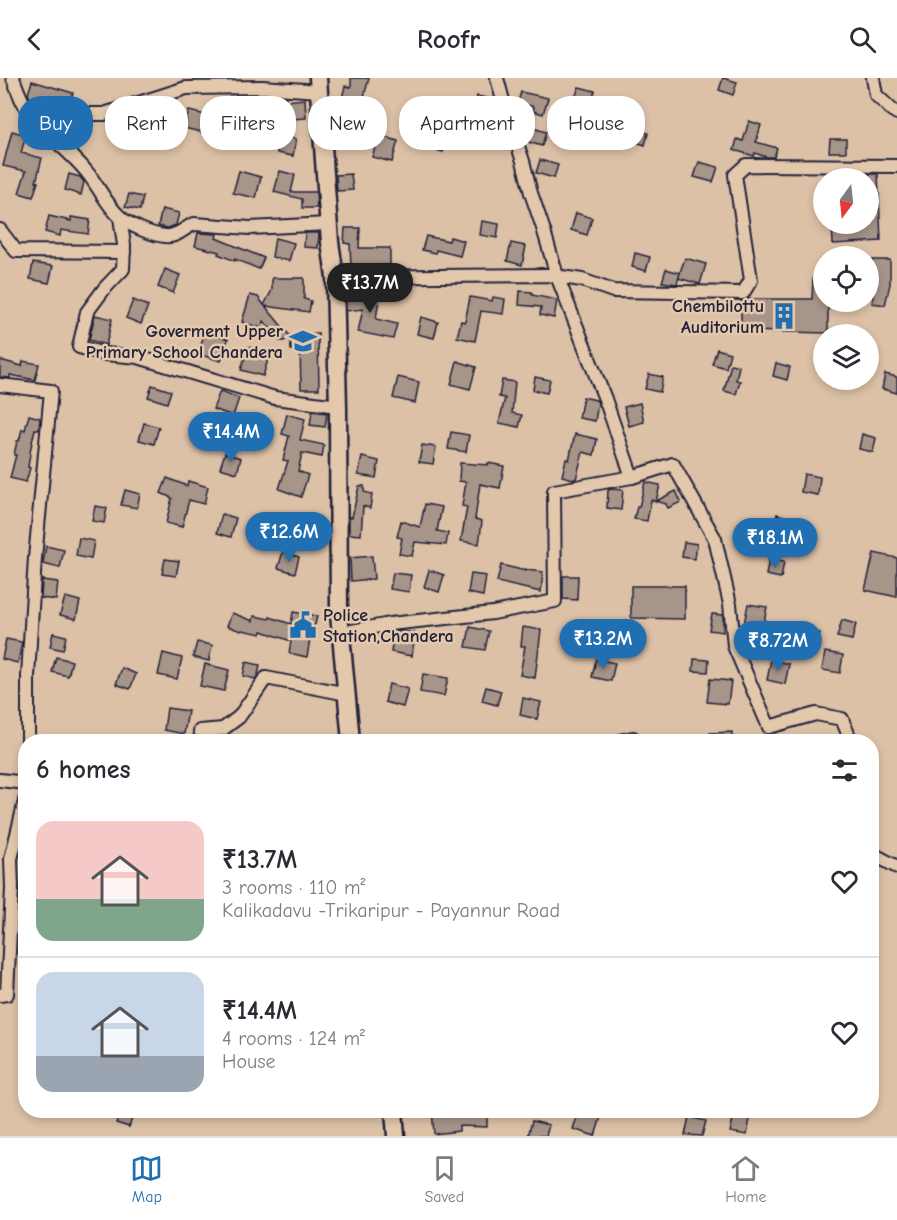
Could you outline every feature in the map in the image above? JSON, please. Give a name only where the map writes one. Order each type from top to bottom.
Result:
[{"type":"main road","points":[[318,85],[328,224],[335,277],[339,614],[350,734]]},
{"type":"main road","points":[[395,1118],[396,1136]]},
{"type":"street","points":[[13,78],[20,96]]},
{"type":"street","points":[[497,78],[558,276],[633,477]]},
{"type":"street","points":[[873,78],[876,95],[897,113]]},
{"type":"street","points":[[93,114],[104,114],[186,88],[318,85]]},
{"type":"street","points":[[66,150],[87,171],[120,217],[131,225],[165,236],[175,236],[194,224],[250,228],[328,224]]},
{"type":"street","points":[[335,277],[548,275],[582,280],[613,291],[743,293],[751,280],[735,175],[746,165],[897,166]]},
{"type":"street","points":[[120,217],[124,252],[123,270],[104,289],[87,312],[79,347],[105,354],[138,357],[275,398],[338,406]]},
{"type":"street","points":[[0,230],[16,251],[124,252]]},
{"type":"street","points":[[0,385],[51,391],[34,558],[28,676],[28,734]]},
{"type":"street","points":[[341,633],[390,624],[493,613],[555,601],[554,491],[633,477],[673,464],[715,539],[730,604],[734,646],[769,727],[816,714],[842,719],[848,734]]},
{"type":"street","points":[[200,731],[223,729],[239,717],[266,678],[347,694]]},
{"type":"street","points":[[0,780],[18,782]]},
{"type":"street","points":[[0,995],[7,994],[12,888],[11,859],[18,830]]},
{"type":"street","points":[[879,857],[897,867]]},
{"type":"building","points":[[351,78],[369,78],[364,96],[342,96],[345,86],[351,87]]},
{"type":"building","points":[[723,78],[737,82],[733,95],[719,90]]},
{"type":"building","points":[[32,81],[73,93],[72,96],[29,96]]},
{"type":"building","points":[[579,87],[595,91],[593,96],[576,96]]},
{"type":"building","points":[[521,92],[547,98],[543,114],[535,112],[535,96],[520,96]]},
{"type":"building","points":[[305,99],[306,118],[296,119],[296,100]]},
{"type":"building","points":[[189,111],[200,114],[200,132],[188,129]]},
{"type":"building","points":[[749,121],[761,125],[756,142],[777,148],[774,157],[755,153],[754,156],[734,150],[737,139],[743,141]]},
{"type":"building","points":[[535,129],[546,132],[542,146],[535,144]]},
{"type":"building","points":[[12,131],[18,133],[18,150],[22,150],[21,153],[42,158],[33,197],[19,193],[26,171],[3,166]]},
{"type":"building","points":[[387,138],[398,141],[392,162],[372,157],[374,150],[387,150]]},
{"type":"building","points":[[830,139],[846,139],[846,152],[829,152]]},
{"type":"building","points":[[278,150],[294,150],[293,156],[277,153]]},
{"type":"building","points":[[540,160],[558,165],[554,178],[536,173]]},
{"type":"building","points":[[699,162],[718,167],[713,182],[694,177]]},
{"type":"building","points":[[239,171],[261,177],[256,198],[233,193]]},
{"type":"building","points":[[280,171],[295,175],[291,192],[316,192],[317,208],[302,208],[302,199],[274,192]]},
{"type":"building","points":[[69,174],[80,177],[84,182],[81,195],[65,190]]},
{"type":"building","points":[[351,174],[353,190],[337,191],[336,175]]},
{"type":"building","points":[[129,194],[143,197],[140,210],[125,207]]},
{"type":"building","points":[[879,196],[881,241],[833,244],[832,234],[879,234]]},
{"type":"building","points":[[162,209],[179,213],[176,225],[168,228],[158,226]]},
{"type":"building","points":[[576,213],[592,218],[587,235],[571,230]]},
{"type":"building","points":[[49,216],[71,221],[71,217],[90,220],[88,234],[61,230],[60,236],[45,232]]},
{"type":"building","points":[[482,221],[499,224],[497,238],[480,235]]},
{"type":"building","points":[[345,228],[360,228],[359,248],[390,248],[390,265],[351,266],[350,244],[344,243]]},
{"type":"building","points":[[198,233],[217,234],[216,238],[264,258],[259,269],[218,254],[219,252],[195,246]]},
{"type":"building","points":[[305,233],[319,233],[318,248],[304,247]]},
{"type":"building","points":[[426,236],[449,241],[450,237],[464,241],[460,256],[436,250],[436,253],[422,250]]},
{"type":"building","points":[[275,238],[294,243],[289,261],[272,257]]},
{"type":"building","points":[[511,243],[526,246],[522,265],[507,261]]},
{"type":"building","points":[[635,253],[650,257],[646,271],[632,267]]},
{"type":"building","points":[[685,258],[706,264],[700,284],[678,278]]},
{"type":"building","points":[[879,260],[890,260],[890,284],[885,305],[879,304]]},
{"type":"building","points":[[33,263],[53,266],[49,283],[30,279]]},
{"type":"building","points":[[165,269],[180,275],[173,293],[158,287]]},
{"type":"building","points":[[666,269],[680,273],[677,284],[662,282]]},
{"type":"building","points":[[272,278],[304,278],[304,299],[311,301],[309,312],[265,306],[290,336],[284,341],[280,341],[264,321],[261,328],[242,322],[250,295],[258,297],[264,305],[272,290]]},
{"type":"building","name":"Chembilottu Auditorium","points":[[813,279],[813,312],[828,312],[828,324],[813,324],[813,333],[741,331],[741,301],[812,299]]},
{"type":"building","points":[[359,290],[380,293],[376,319],[397,324],[393,339],[358,332],[363,309],[346,311],[346,293],[359,292]]},
{"type":"building","points":[[520,291],[532,292],[532,295],[557,300],[554,318],[540,315],[541,307],[519,305]]},
{"type":"building","points":[[470,297],[492,301],[493,297],[505,299],[503,314],[481,311],[475,341],[457,337],[461,321],[465,322]]},
{"type":"building","points":[[133,300],[148,306],[141,324],[126,318]]},
{"type":"building","points":[[95,315],[112,319],[106,345],[89,340]]},
{"type":"building","points":[[421,317],[438,322],[434,338],[417,334]]},
{"type":"building","points":[[205,332],[228,339],[221,361],[198,354]]},
{"type":"building","points":[[318,333],[319,389],[301,389],[300,349],[291,350],[290,336]]},
{"type":"building","points":[[248,347],[270,353],[263,376],[241,370]]},
{"type":"building","points":[[717,349],[730,353],[726,368],[712,364]]},
{"type":"building","points":[[0,360],[22,366],[23,361],[39,364],[35,380],[10,375],[10,378],[0,377]]},
{"type":"building","points":[[457,361],[476,367],[470,389],[451,384]]},
{"type":"building","points":[[776,363],[790,367],[787,380],[773,376]]},
{"type":"building","points":[[731,364],[739,366],[736,380],[740,381],[736,394],[724,391]]},
{"type":"building","points":[[649,374],[663,377],[660,392],[645,389]]},
{"type":"building","points":[[885,374],[897,377],[897,393],[882,389]]},
{"type":"building","points":[[398,377],[419,382],[415,403],[393,398]]},
{"type":"building","points":[[535,377],[550,380],[547,393],[533,390]]},
{"type":"building","points":[[502,380],[515,382],[512,413],[522,415],[519,427],[499,423],[505,398],[499,397]]},
{"type":"building","points":[[152,385],[171,391],[167,403],[148,397]]},
{"type":"building","points":[[220,391],[239,398],[233,416],[213,409]]},
{"type":"building","points":[[583,397],[596,400],[598,403],[595,421],[579,418]]},
{"type":"building","points":[[640,403],[644,422],[629,426],[624,407]]},
{"type":"building","points":[[312,411],[327,413],[325,427],[310,425]]},
{"type":"building","points":[[287,414],[305,419],[300,440],[324,445],[322,457],[302,453],[298,471],[308,475],[301,497],[279,489],[288,461],[283,460],[289,436],[282,434]]},
{"type":"building","points":[[29,415],[40,418],[39,430],[35,429],[31,447],[28,467],[30,468],[26,482],[10,478],[17,441],[19,441],[22,429],[25,430]]},
{"type":"building","points":[[144,423],[159,427],[154,444],[139,440]]},
{"type":"building","points":[[215,429],[232,434],[228,449],[211,444]]},
{"type":"building","points":[[451,432],[469,435],[466,452],[448,449]]},
{"type":"building","points":[[575,434],[597,439],[594,455],[583,452],[576,479],[573,479],[562,476],[566,459],[569,460]]},
{"type":"building","points":[[862,434],[876,438],[873,452],[859,449]]},
{"type":"building","points":[[422,445],[436,447],[433,464],[419,462]]},
{"type":"building","points":[[225,453],[241,458],[237,473],[220,468]]},
{"type":"building","points":[[362,457],[379,461],[376,478],[358,475]]},
{"type":"building","points":[[460,463],[488,465],[488,463],[504,466],[500,488],[480,484],[475,519],[482,521],[479,544],[461,541],[467,507],[462,506],[466,482],[459,481]]},
{"type":"building","points":[[804,474],[820,477],[818,495],[801,492]]},
{"type":"building","points":[[167,478],[187,486],[188,481],[208,487],[204,504],[189,500],[182,527],[166,523],[172,498],[161,493]]},
{"type":"building","points":[[645,482],[660,485],[656,501],[676,491],[681,502],[668,508],[666,504],[651,500],[647,521],[634,519]]},
{"type":"building","points":[[359,486],[364,486],[364,492],[372,494],[370,508],[363,506],[361,535],[349,534],[349,517],[352,517]]},
{"type":"building","points":[[125,490],[140,494],[137,508],[121,505]]},
{"type":"building","points":[[608,490],[623,490],[621,510],[607,508]]},
{"type":"building","points":[[425,504],[442,507],[437,531],[448,533],[446,545],[415,542],[412,556],[399,554],[402,538],[397,537],[401,521],[420,527]]},
{"type":"building","points":[[95,506],[107,508],[104,523],[92,521]]},
{"type":"building","points":[[222,514],[236,518],[231,537],[217,533]]},
{"type":"building","points":[[777,514],[794,519],[789,536],[772,532]]},
{"type":"building","points":[[79,538],[94,541],[91,559],[76,556]]},
{"type":"building","points":[[684,542],[697,544],[695,559],[682,557]]},
{"type":"building","points":[[46,546],[64,550],[60,568],[43,564]]},
{"type":"building","points":[[283,552],[299,557],[295,573],[278,568]]},
{"type":"building","points":[[874,553],[897,558],[897,597],[865,590]]},
{"type":"building","points":[[372,556],[374,579],[351,581],[350,558]]},
{"type":"building","points":[[165,559],[179,561],[176,576],[162,574]]},
{"type":"building","points":[[769,559],[784,562],[781,578],[766,575]]},
{"type":"building","points":[[501,565],[526,571],[543,572],[541,592],[497,582]]},
{"type":"building","points":[[429,570],[444,575],[439,592],[424,587]]},
{"type":"building","points":[[393,573],[411,575],[409,592],[390,589]]},
{"type":"building","points":[[471,574],[486,576],[483,596],[468,593]]},
{"type":"building","points":[[563,576],[578,576],[577,600],[563,599]]},
{"type":"building","points":[[42,580],[58,582],[56,600],[41,598]]},
{"type":"building","points":[[631,586],[685,586],[685,619],[631,618]]},
{"type":"building","points":[[65,597],[80,601],[76,619],[60,615]]},
{"type":"building","points":[[748,604],[767,607],[763,627],[744,624]]},
{"type":"building","points":[[293,612],[317,616],[313,633],[311,633],[307,657],[289,653],[291,641],[262,631],[261,634],[227,626],[232,613],[253,621],[254,616],[269,619],[270,617],[291,624]]},
{"type":"building","points":[[712,614],[723,615],[723,632],[709,630]]},
{"type":"building","points":[[842,620],[856,624],[852,640],[837,637]]},
{"type":"building","points":[[592,623],[611,628],[606,647],[587,642]]},
{"type":"building","points":[[470,627],[489,631],[485,650],[466,647]]},
{"type":"building","points":[[523,627],[541,630],[535,678],[520,675],[525,646],[521,646]]},
{"type":"building","points":[[800,629],[820,633],[817,648],[796,644]]},
{"type":"building","points":[[394,632],[415,633],[412,656],[391,652]]},
{"type":"building","points":[[53,633],[66,636],[63,650],[50,647]]},
{"type":"building","points":[[6,639],[22,642],[18,663],[2,659]]},
{"type":"building","points":[[197,642],[212,645],[209,661],[193,657]]},
{"type":"building","points":[[825,652],[843,655],[840,673],[822,670]]},
{"type":"building","points":[[163,653],[182,658],[177,679],[158,675]]},
{"type":"building","points":[[56,657],[72,661],[68,676],[52,672]]},
{"type":"building","points":[[596,659],[615,663],[611,681],[592,677]]},
{"type":"building","points":[[694,659],[709,660],[708,672],[693,671]]},
{"type":"building","points":[[771,660],[789,664],[785,684],[767,680]]},
{"type":"building","points":[[246,662],[260,665],[255,679],[243,676]]},
{"type":"building","points":[[205,664],[229,670],[224,691],[200,686]]},
{"type":"building","points":[[122,668],[136,674],[130,689],[116,684]]},
{"type":"building","points":[[423,674],[448,678],[444,696],[420,692]]},
{"type":"building","points":[[710,679],[731,681],[728,704],[707,702]]},
{"type":"building","points":[[389,684],[408,689],[403,707],[385,702]]},
{"type":"building","points":[[486,687],[501,691],[497,705],[482,701]]},
{"type":"building","points":[[523,698],[541,702],[537,719],[520,715]]},
{"type":"building","points":[[167,708],[188,711],[184,734],[164,730]]},
{"type":"building","points":[[732,732],[732,734],[710,734]]},
{"type":"building","points":[[118,1118],[132,1118],[129,1127],[116,1123]]},
{"type":"building","points":[[433,1118],[487,1118],[487,1127],[459,1126],[459,1131],[434,1134]]},
{"type":"building","points":[[577,1118],[601,1118],[595,1136],[573,1129]]},
{"type":"building","points":[[689,1118],[706,1121],[702,1136],[685,1135]]},
{"type":"building","points":[[733,1118],[750,1119],[747,1135],[730,1132]]},
{"type":"building","points":[[532,1121],[549,1125],[546,1136],[528,1136]]},
{"type":"place","name":"Chembilottu Auditorium","points":[[784,316]]},
{"type":"place","name":"Goverment Upper Primary School Chandera","points":[[303,341]]},
{"type":"place","name":"Police Station,Chandera","points":[[303,625]]}]
